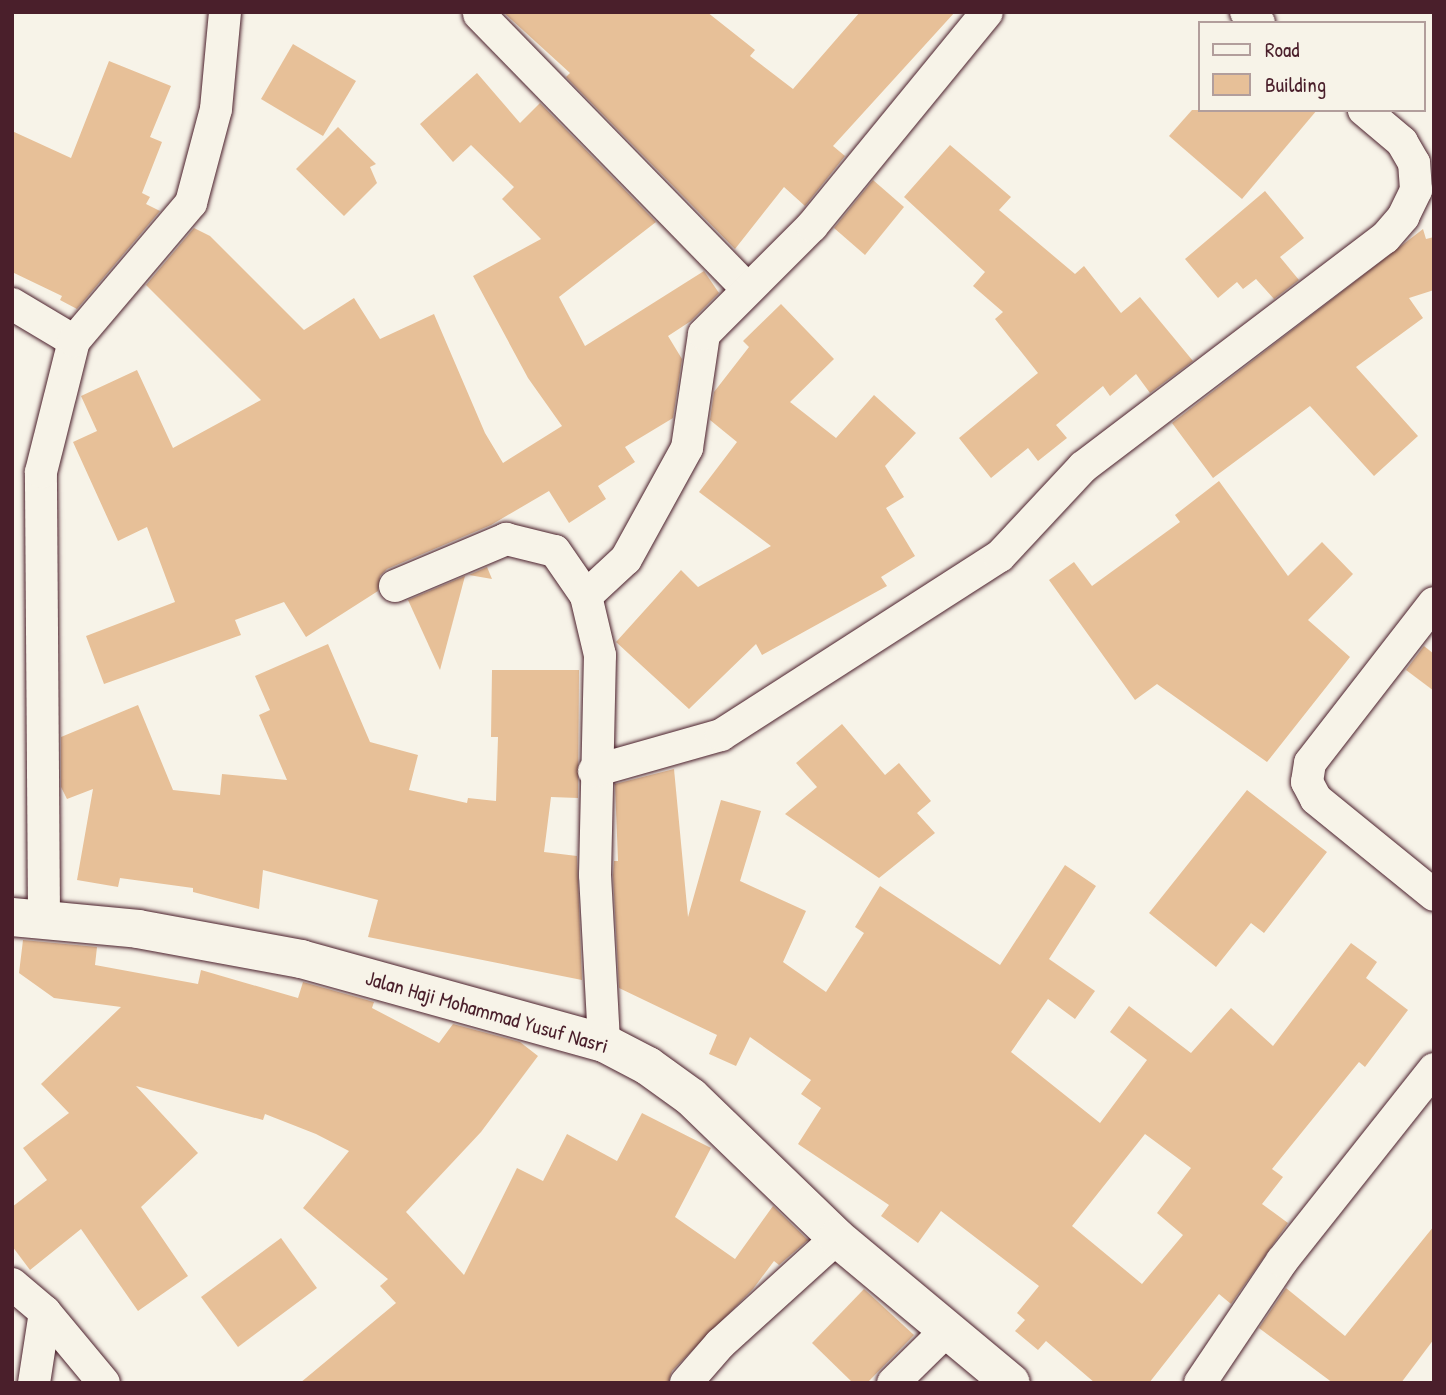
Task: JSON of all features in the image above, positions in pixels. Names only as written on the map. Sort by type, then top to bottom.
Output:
[{"type":"street","points":[[28,917],[41,472],[74,341],[191,202],[216,109],[225,12]]},
{"type":"street","points":[[586,596],[626,559],[687,448],[705,334],[812,226],[987,12]]},
{"type":"street","points":[[479,13],[747,289]]},
{"type":"street","points":[[594,771],[721,735],[1000,556],[1083,467],[1385,238],[1403,218],[1416,190],[1414,163],[1402,142],[1366,112]]},
{"type":"street","points":[[12,304],[74,341]]},
{"type":"street","points":[[395,586],[506,539],[555,551],[586,596],[600,655],[594,771],[604,1043]]},
{"type":"street","points":[[1434,603],[1310,762],[1307,782],[1316,799],[1434,895]]},
{"type":"street","name":"Jalan Haji Mohammad Yusuf Nasri","points":[[28,917],[301,959],[604,1043],[648,1066],[691,1097],[837,1238],[1011,1383]]},
{"type":"street","points":[[1200,1383],[1282,1261],[1434,1069]]},
{"type":"street","points":[[686,1383],[720,1344],[837,1238]]},
{"type":"street","points":[[12,1284],[45,1312],[104,1383]]},
{"type":"street","points":[[34,1383],[45,1312]]},
{"type":"street","points":[[893,1383],[947,1330]]},
{"type":"building","points":[[503,12],[707,12],[755,50],[750,56],[793,89],[860,12],[955,12],[833,146],[845,156],[805,206],[784,187],[735,249],[566,77],[570,73]]},
{"type":"building","points":[[293,44],[356,81],[323,136],[261,99]]},
{"type":"building","points":[[109,61],[171,86],[150,137],[162,142],[142,193],[150,197],[146,204],[160,211],[77,309],[60,300],[62,296],[12,272],[12,131],[71,158]]},
{"type":"building","points":[[477,73],[520,123],[540,103],[656,222],[559,297],[585,346],[704,271],[719,293],[691,321],[668,336],[682,359],[673,418],[625,447],[635,462],[598,486],[606,499],[569,523],[549,491],[491,525],[387,569],[380,576],[378,591],[306,637],[284,602],[235,620],[241,635],[104,684],[86,636],[175,602],[147,527],[118,541],[73,442],[97,431],[81,396],[137,370],[173,448],[261,400],[146,285],[194,228],[210,236],[304,330],[354,298],[380,339],[434,314],[485,433],[503,463],[562,426],[528,378],[473,276],[541,239],[502,199],[514,187],[471,145],[453,162],[420,124]]},
{"type":"building","points":[[1192,110],[1315,112],[1242,199],[1169,136]]},
{"type":"building","points":[[338,127],[376,164],[370,167],[377,183],[344,216],[296,169]]},
{"type":"building","points":[[950,145],[1011,197],[999,210],[1075,274],[1084,266],[1121,313],[1140,297],[1193,361],[1150,393],[1136,374],[1110,396],[1103,386],[1056,425],[1067,438],[1038,461],[1028,448],[991,478],[959,438],[1038,373],[995,319],[1003,312],[973,286],[985,272],[904,197]]},
{"type":"building","points":[[873,180],[904,207],[865,255],[834,228]]},
{"type":"building","points":[[1265,191],[1304,238],[1280,257],[1299,280],[1274,299],[1256,279],[1243,289],[1237,282],[1218,298],[1185,259]]},
{"type":"building","points":[[1423,229],[1426,239],[1434,237],[1434,290],[1409,298],[1423,318],[1356,367],[1418,436],[1374,476],[1310,406],[1213,478],[1172,423]]},
{"type":"building","points":[[781,304],[834,359],[790,402],[836,438],[874,395],[916,433],[885,466],[904,497],[886,508],[915,556],[881,577],[887,586],[762,655],[756,644],[689,709],[616,642],[681,570],[698,587],[771,546],[699,492],[737,442],[710,420],[714,392],[749,347],[743,341]]},
{"type":"building","points":[[1219,481],[1288,576],[1322,542],[1353,574],[1308,620],[1350,657],[1267,762],[1157,684],[1135,700],[1049,580],[1074,562],[1092,586],[1180,522],[1175,515]]},
{"type":"building","points":[[487,567],[492,579],[469,575]]},
{"type":"building","points":[[465,576],[440,670],[408,600]]},
{"type":"building","points":[[328,644],[370,742],[418,755],[409,790],[467,803],[468,798],[496,801],[498,737],[491,737],[492,670],[579,670],[578,798],[551,797],[544,852],[577,856],[582,980],[368,937],[378,900],[263,870],[259,909],[193,892],[193,888],[120,878],[118,887],[77,880],[93,789],[67,799],[61,787],[61,737],[138,705],[173,790],[220,795],[222,774],[287,780],[259,715],[270,710],[255,676]]},
{"type":"building","points":[[1424,646],[1434,654],[1434,691],[1406,670]]},
{"type":"building","points":[[842,724],[885,775],[899,763],[931,801],[917,813],[935,833],[879,878],[785,814],[817,787],[796,763]]},
{"type":"building","points":[[674,769],[688,917],[721,800],[761,811],[740,881],[806,911],[783,962],[826,992],[864,933],[855,927],[880,886],[1000,965],[1065,865],[1096,886],[1049,959],[1095,991],[1075,1019],[1048,999],[1011,1052],[1100,1123],[1147,1060],[1110,1032],[1129,1006],[1191,1053],[1231,1008],[1273,1046],[1351,943],[1377,962],[1366,978],[1408,1010],[1365,1067],[1359,1062],[1272,1169],[1283,1177],[1262,1204],[1288,1223],[1231,1304],[1219,1294],[1149,1383],[1095,1383],[1046,1341],[1038,1350],[1015,1331],[1025,1320],[1017,1313],[1039,1286],[941,1211],[918,1243],[881,1216],[889,1205],[798,1144],[821,1108],[801,1094],[811,1080],[750,1037],[736,1066],[709,1054],[717,1035],[619,988],[613,875],[614,861],[618,861],[615,784]],"holes":[[[1145,1134],[1191,1168],[1157,1213],[1183,1235],[1142,1284],[1072,1226]]]},
{"type":"building","points":[[1247,790],[1327,852],[1264,933],[1251,923],[1216,967],[1149,913]]},
{"type":"building","points":[[23,940],[97,947],[95,965],[198,984],[201,970],[298,998],[303,982],[374,1002],[372,1008],[439,1043],[453,1024],[520,1042],[538,1056],[481,1132],[406,1212],[464,1275],[517,1168],[543,1181],[567,1134],[617,1161],[642,1113],[711,1148],[675,1217],[735,1259],[773,1206],[808,1240],[779,1265],[774,1261],[753,1289],[672,1371],[668,1383],[300,1383],[396,1303],[380,1286],[388,1279],[303,1208],[349,1151],[316,1134],[265,1114],[263,1120],[136,1086],[198,1153],[141,1207],[188,1276],[138,1311],[81,1229],[30,1270],[12,1246],[12,1207],[47,1180],[23,1148],[69,1113],[41,1084],[121,1007],[54,998],[19,973]]},
{"type":"building","points":[[1434,1226],[1434,1339],[1401,1383],[1333,1383],[1259,1328],[1286,1288],[1345,1336]]},
{"type":"building","points":[[281,1238],[317,1288],[238,1347],[201,1297]]},
{"type":"building","points":[[864,1289],[914,1335],[867,1383],[853,1383],[812,1343]]}]
